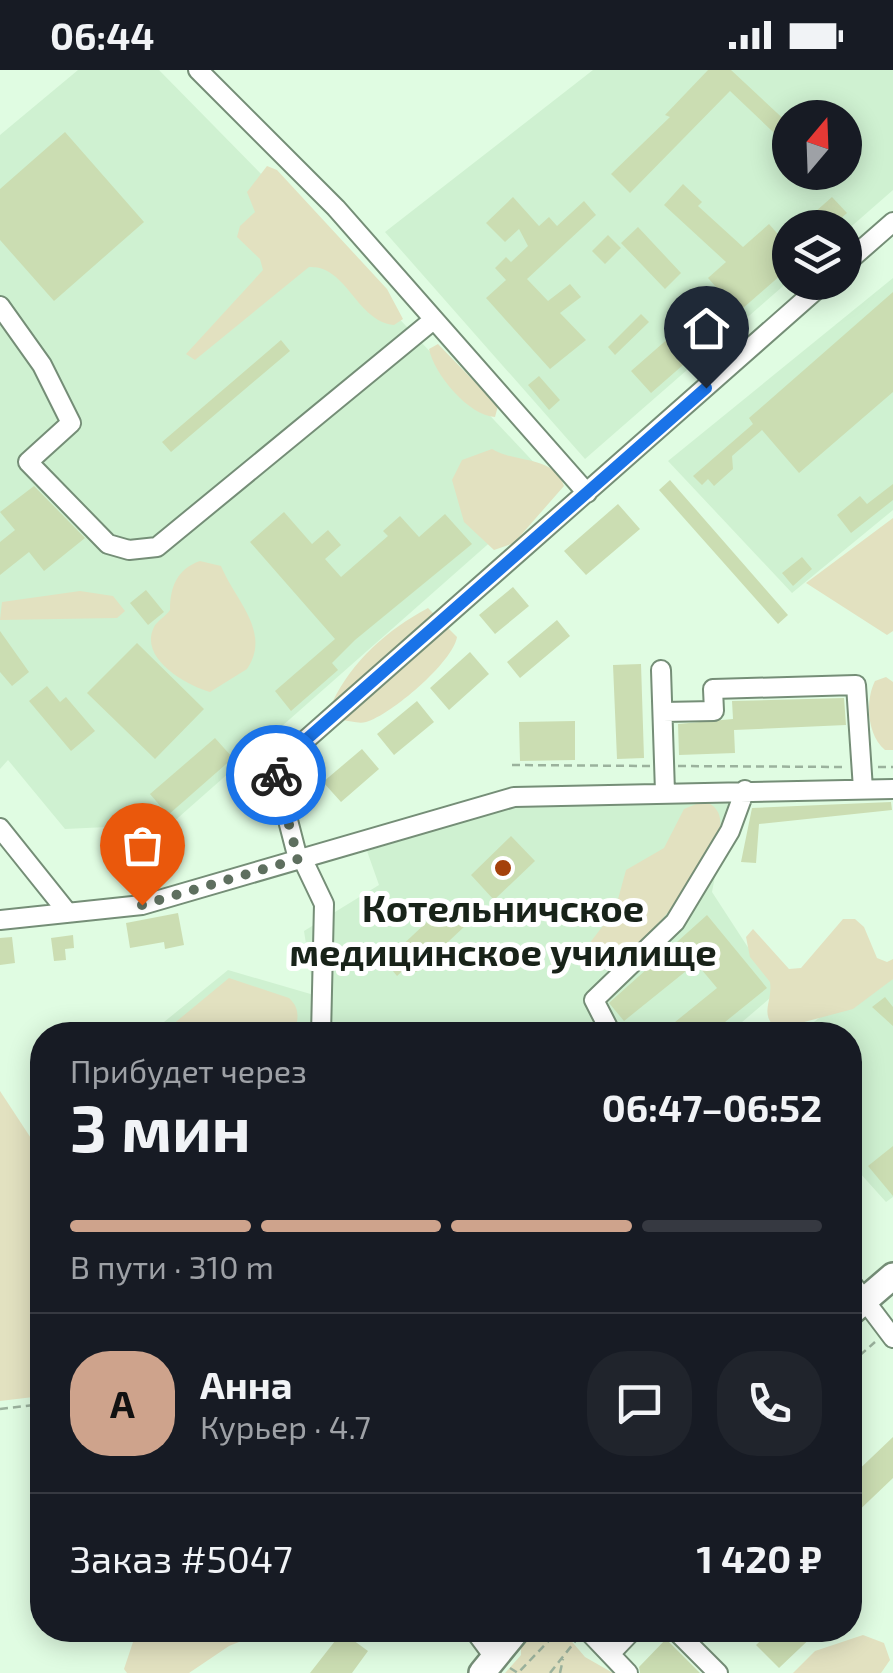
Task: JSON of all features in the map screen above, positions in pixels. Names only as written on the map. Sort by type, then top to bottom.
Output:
[{"type":"highway","points":[[862,1294],[893,1276]]},
{"type":"highway","points":[[488,1665],[507,1642]]},
{"type":"street","points":[[198,70],[336,208],[587,493]]},
{"type":"street","points":[[862,249],[893,222]]},
{"type":"street","points":[[321,1022],[324,904],[300,858],[276,774],[284,759],[804,300]]},
{"type":"street","points":[[0,306],[42,365],[71,424],[28,462],[108,544],[130,550],[157,547],[432,321]]},
{"type":"street","points":[[661,670],[665,792]]},
{"type":"street","points":[[663,712],[714,710],[713,689],[856,685],[863,789]]},
{"type":"street","points":[[0,920],[142,905],[514,797],[893,789]]},
{"type":"street","points":[[605,1022],[594,1000],[675,922],[730,831],[746,790]]},
{"type":"street","points":[[0,828],[68,913]]},
{"type":"street","points":[[862,1305],[890,1334]]},
{"type":"street","points":[[598,1642],[628,1673]]},
{"type":"street","points":[[610,1654],[622,1642]]},
{"type":"street","points":[[686,1642],[718,1673]]},
{"type":"path","points":[[512,765],[893,767]]},
{"type":"path","points":[[862,1355],[890,1334]]},
{"type":"path","points":[[0,1410],[30,1406]]},
{"type":"path","points":[[488,1665],[518,1673],[548,1642]]},
{"type":"path","points":[[550,1673],[576,1642]]},
{"type":"path","points":[[560,1673],[563,1658]]},
{"type":"shaded area","points":[[78,70],[159,70],[317,231],[555,485],[171,824],[65,829],[8,760],[0,769],[0,135]]},
{"type":"shaded area","points":[[593,70],[893,70],[893,190],[862,217],[862,210],[772,210],[772,296],[585,459],[385,232]]},
{"type":"shaded area","points":[[267,166],[277,170],[387,289],[403,319],[394,325],[381,321],[333,275],[309,267],[195,360],[186,354],[263,270],[260,259],[237,237],[240,226],[255,212],[247,192]]},
{"type":"shaded area","points":[[893,278],[893,510],[792,593],[668,461]]},
{"type":"shaded area","points":[[438,344],[498,406],[495,417],[464,402],[445,381],[429,349]]},
{"type":"shaded area","points":[[492,449],[552,469],[564,486],[514,543],[494,550],[464,522],[452,480],[462,460]]},
{"type":"shaded area","points":[[893,518],[893,631],[887,635],[806,583]]},
{"type":"shaded area","points":[[200,561],[221,566],[249,616],[255,642],[247,669],[210,692],[168,669],[153,650],[151,639],[155,625],[170,610],[176,580]]},
{"type":"shaded area","points":[[80,591],[113,596],[125,611],[117,618],[0,620],[2,602]]},
{"type":"shaded area","points":[[428,608],[457,637],[445,660],[419,686],[377,717],[363,723],[342,720],[332,703],[360,660],[399,626]]},
{"type":"shaded area","points":[[886,677],[893,682],[893,750],[885,750],[879,744],[870,717],[875,681]]},
{"type":"shaded area","points":[[730,798],[712,892],[777,992],[742,1022],[164,1022],[228,970],[314,995],[304,931],[379,885],[367,851],[515,806]]},
{"type":"shaded area","points":[[704,801],[719,813],[719,833],[690,885],[625,956],[611,967],[591,964],[589,944],[615,910],[626,870],[664,848],[684,809]]},
{"type":"shaded area","points":[[843,919],[855,919],[864,927],[877,958],[887,962],[893,959],[893,979],[853,1009],[804,1022],[771,1022],[767,1013],[770,982],[750,957],[746,937],[753,929],[789,969],[801,968]]},
{"type":"shaded area","points":[[893,964],[893,1197],[886,1202],[862,1175],[862,1022],[814,1022]]},
{"type":"shaded area","points":[[229,978],[289,998],[297,1011],[297,1022],[176,1022]]},
{"type":"shaded area","points":[[0,1091],[30,1137],[30,1397],[0,1401]]},
{"type":"shaded area","points":[[862,1635],[884,1643],[890,1660],[881,1673],[793,1673],[815,1651],[842,1642],[862,1642]]},
{"type":"shaded area","points":[[133,1642],[239,1642],[189,1673],[127,1673],[124,1669]]},
{"type":"shaded area","points":[[572,1642],[585,1657],[613,1673],[505,1673],[521,1655],[521,1645]]},
{"type":"building","points":[[708,70],[731,70],[772,108],[772,131],[730,91],[630,193],[611,174],[670,117],[665,115]]},
{"type":"building","points":[[65,132],[144,222],[54,301],[0,240],[0,189]]},
{"type":"building","points":[[683,184],[702,202],[698,206],[743,247],[769,224],[772,227],[772,283],[727,322],[730,326],[715,339],[690,310],[716,287],[708,278],[726,262],[664,205]]},
{"type":"building","points":[[513,197],[539,226],[549,217],[557,226],[584,201],[596,215],[527,279],[548,301],[570,284],[581,297],[560,313],[586,340],[550,369],[486,298],[506,280],[495,268],[506,257],[511,262],[528,246],[519,229],[505,242],[486,223]]},
{"type":"building","points":[[832,197],[844,210],[817,210]]},
{"type":"building","points":[[638,227],[681,273],[665,289],[621,243]]},
{"type":"building","points":[[608,235],[621,248],[605,264],[592,251]]},
{"type":"building","points":[[893,292],[893,392],[799,473],[762,430],[732,456],[733,469],[714,486],[708,479],[702,485],[693,476],[753,424],[749,418]]},
{"type":"building","points":[[641,314],[649,322],[615,355],[608,347]]},
{"type":"building","points":[[671,336],[691,358],[651,393],[631,371]]},
{"type":"building","points":[[281,340],[290,351],[171,452],[162,442]]},
{"type":"building","points":[[539,376],[560,400],[549,410],[528,385]]},
{"type":"building","points":[[670,480],[788,615],[778,624],[659,490]]},
{"type":"building","points":[[893,484],[893,500],[851,533],[837,515],[860,496],[867,504]]},
{"type":"building","points":[[34,486],[85,538],[44,571],[29,552],[0,575],[0,542],[15,530],[0,512]]},
{"type":"building","points":[[618,504],[640,529],[586,575],[564,551]]},
{"type":"building","points":[[284,512],[312,544],[328,530],[341,545],[325,559],[341,577],[388,536],[383,531],[400,516],[419,537],[445,514],[472,544],[355,640],[332,663],[338,670],[291,711],[275,691],[335,639],[250,542]]},
{"type":"building","points":[[802,557],[812,569],[793,586],[782,573]]},
{"type":"building","points":[[513,587],[529,606],[495,634],[479,615]]},
{"type":"building","points":[[146,590],[164,612],[148,625],[130,603]]},
{"type":"building","points":[[557,620],[570,636],[520,678],[507,662]]},
{"type":"building","points":[[0,631],[29,672],[12,686],[0,672]]},
{"type":"building","points":[[137,643],[204,709],[155,759],[87,693]]},
{"type":"building","points":[[470,652],[489,674],[449,710],[430,688]]},
{"type":"building","points":[[641,664],[644,758],[617,759],[613,665]]},
{"type":"building","points":[[47,686],[60,702],[66,697],[95,731],[71,751],[29,701]]},
{"type":"building","points":[[844,698],[846,725],[734,730],[735,753],[679,755],[678,724],[733,719],[732,701]]},
{"type":"building","points":[[417,701],[434,722],[394,755],[377,734]]},
{"type":"building","points":[[575,721],[575,760],[520,761],[519,722]]},
{"type":"building","points":[[215,738],[233,758],[168,815],[150,794]]},
{"type":"building","points":[[362,749],[379,769],[341,802],[323,782]]},
{"type":"building","points":[[891,802],[892,810],[759,824],[756,863],[741,862],[752,808]]},
{"type":"building","name":"Котельничское медицинское училище","points":[[511,836],[535,861],[494,900],[471,875]]},
{"type":"building","points":[[445,905],[465,926],[416,972],[409,965],[397,976],[388,965],[399,955],[396,951]]},
{"type":"building","points":[[178,913],[184,945],[165,949],[164,942],[130,948],[126,923]]},
{"type":"building","points":[[707,915],[767,988],[725,1022],[675,1022],[717,988],[696,963],[624,1021],[609,1003]]},
{"type":"building","points":[[73,935],[74,948],[65,949],[66,960],[54,961],[51,938]]},
{"type":"building","points":[[12,937],[15,963],[0,965],[0,938]]},
{"type":"building","points":[[885,997],[893,1007],[893,1026],[872,1007]]},
{"type":"building","points":[[893,1146],[893,1196],[868,1166]]},
{"type":"building","points":[[893,1437],[893,1478],[862,1508],[862,1467]]},
{"type":"building","points":[[334,1642],[356,1642],[368,1651],[352,1673],[310,1673]]},
{"type":"building","points":[[663,1642],[669,1642],[700,1673],[640,1673],[639,1667]]},
{"type":"building","points":[[759,1642],[806,1642],[779,1668],[756,1645]]},
{"type":"way so far","points":[[142,905],[298,859],[276,775]]},
{"type":"place","name":"Котельничское медицинское училище","points":[[503,868]]},
{"type":"route","points":[[276,775],[284,759],[706,388]]}]
